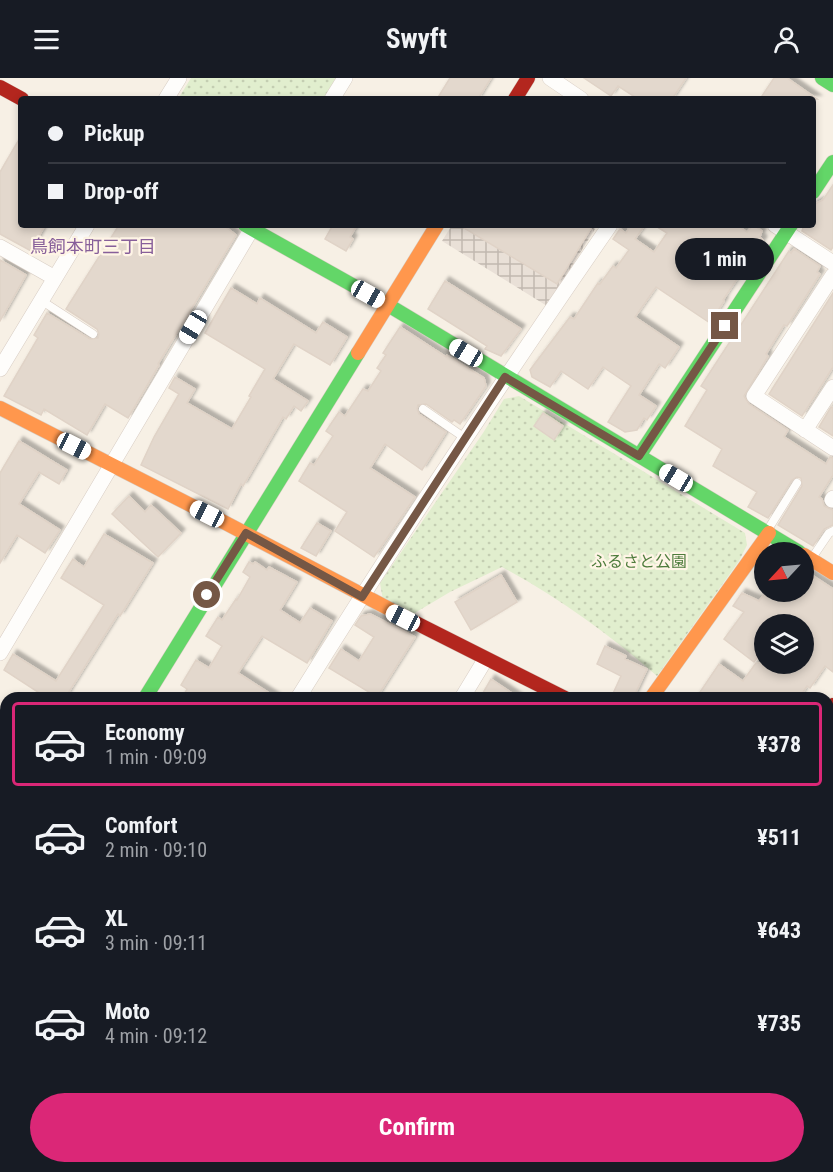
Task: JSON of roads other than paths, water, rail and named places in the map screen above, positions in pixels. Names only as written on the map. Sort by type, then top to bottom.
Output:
[{"type":"street","points":[[168,96],[179,78]]},
{"type":"street","points":[[334,96],[345,78]]},
{"type":"street","points":[[517,96],[528,78]]},
{"type":"street","points":[[550,78],[577,96]]},
{"type":"street","points":[[0,87],[18,97]]},
{"type":"street","points":[[816,188],[833,162]]},
{"type":"street","points":[[0,369],[85,228]]},
{"type":"street","points":[[0,653],[249,228]]},
{"type":"street","points":[[253,228],[388,305],[782,542]]},
{"type":"street","points":[[149,692],[435,228]]},
{"type":"street","points":[[302,692],[505,377],[608,228]]},
{"type":"street","points":[[639,456],[783,228]]},
{"type":"street","points":[[785,228],[833,263]]},
{"type":"street","points":[[0,247],[56,278]]},
{"type":"street","points":[[833,275],[754,396],[833,448]]},
{"type":"street","points":[[805,430],[833,387]]},
{"type":"street","points":[[0,408],[246,533],[362,597],[552,692]]},
{"type":"street","points":[[655,692],[767,533]]},
{"type":"street","points":[[814,561],[833,573]]},
{"type":"street","points":[[466,692],[485,660]]},
{"type":"lane","points":[[42,300],[93,334]]},
{"type":"lane","points":[[423,409],[465,438]]},
{"type":"lane","points":[[767,533],[796,483]]},
{"type":"lane","points":[[814,547],[833,531]]},
{"type":"district","name":"鳥飼本町三丁目","points":[[93,247]]},
{"type":"park label","name":"ふるさと公園","points":[[639,561]]}]
